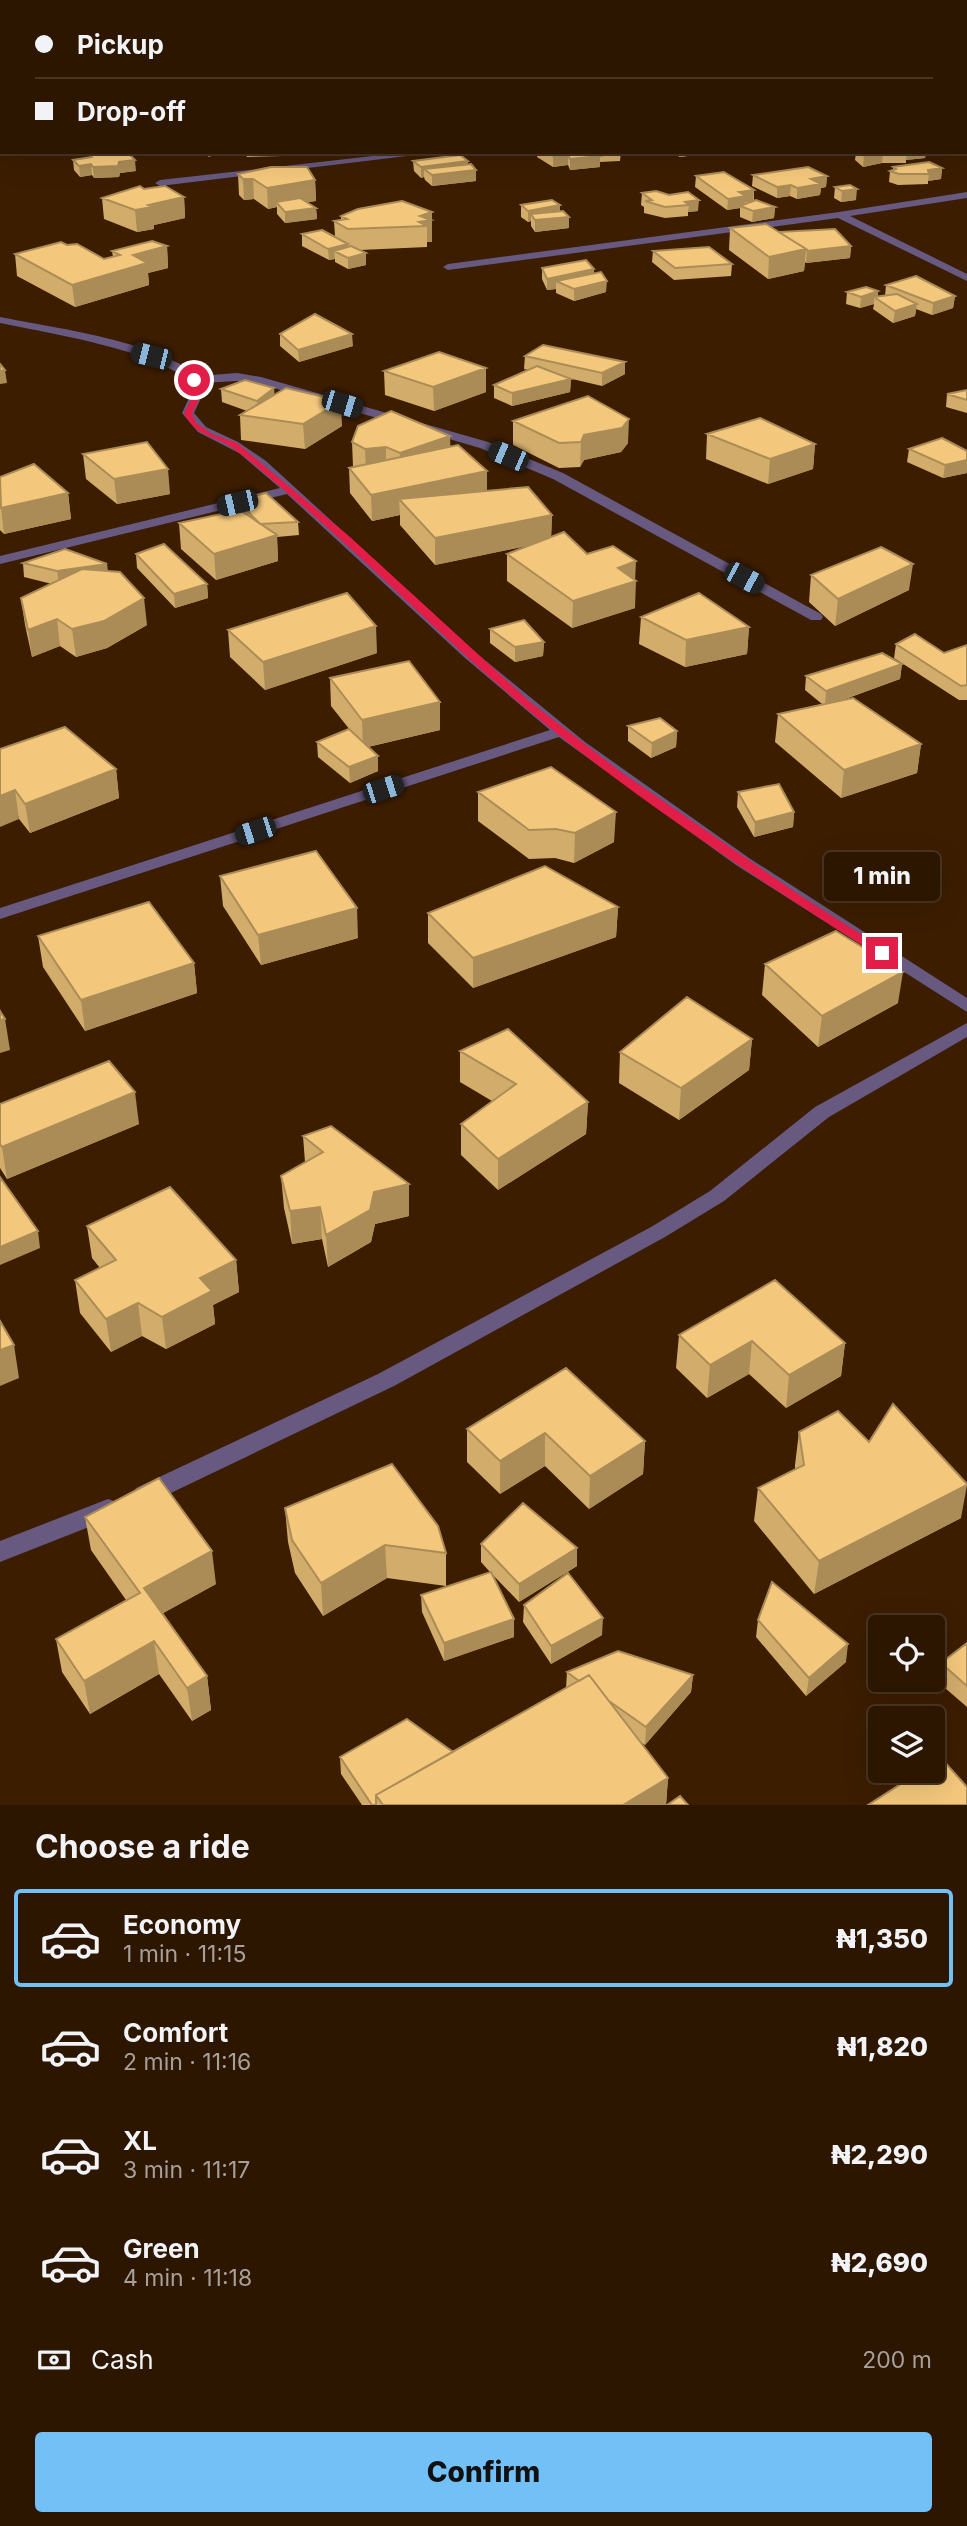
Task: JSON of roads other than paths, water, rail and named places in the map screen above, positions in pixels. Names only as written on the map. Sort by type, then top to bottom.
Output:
[{"type":"street","points":[[160,183],[417,154]]},
{"type":"street","points":[[448,267],[839,215],[967,195]]},
{"type":"street","points":[[839,215],[967,278]]},
{"type":"street","points":[[0,320],[151,356],[178,368],[194,380],[237,377],[261,381],[484,445],[558,476],[816,617]]},
{"type":"street","points":[[194,380],[197,396],[188,413],[193,424],[209,435],[234,445],[289,490],[347,539],[526,703],[618,774],[797,899],[967,1006]]},
{"type":"street","points":[[0,560],[289,490]]},
{"type":"street","points":[[0,915],[562,731]]},
{"type":"street","points":[[0,1552],[170,1485],[410,1367],[717,1196],[821,1112],[967,1029]]}]
